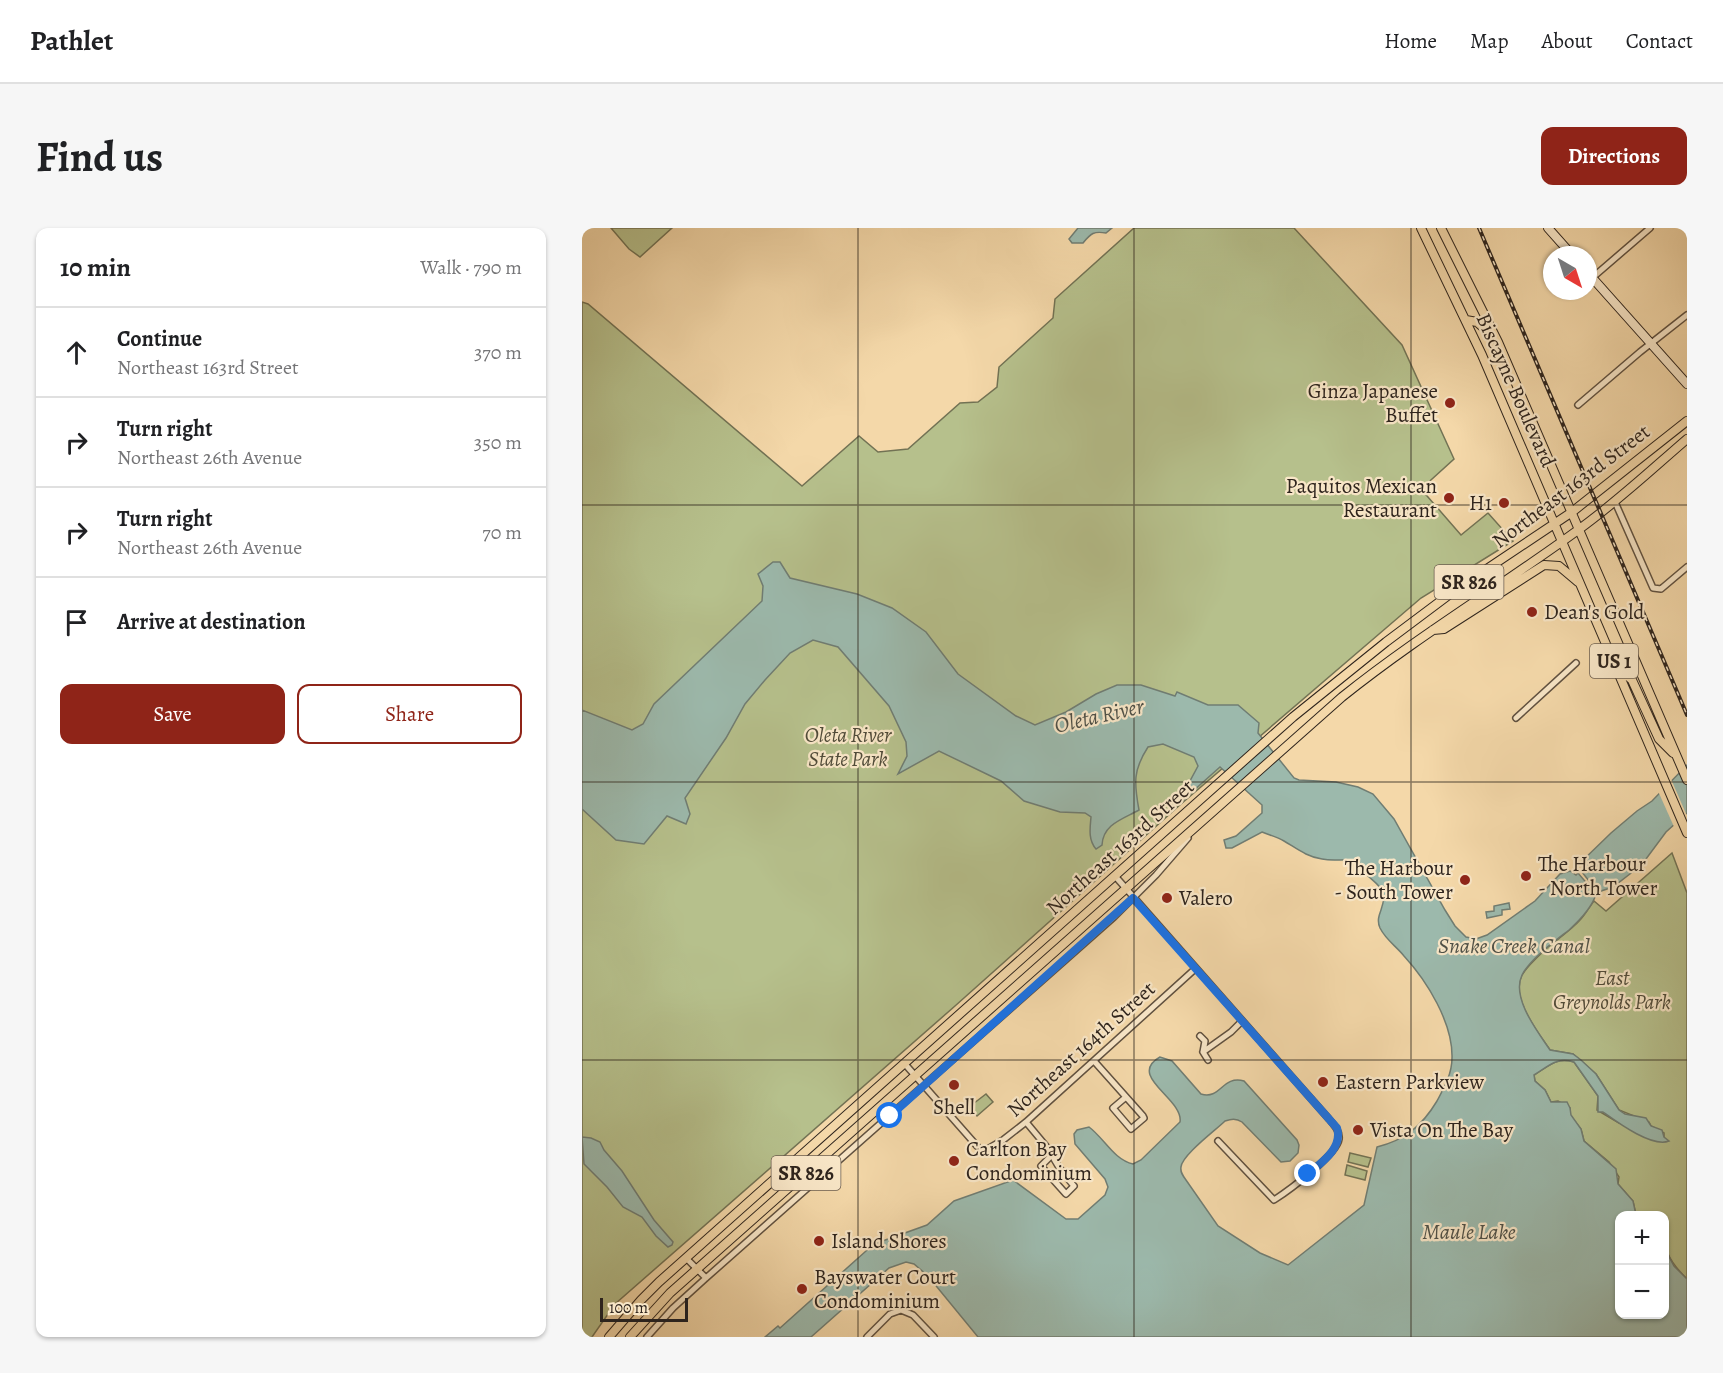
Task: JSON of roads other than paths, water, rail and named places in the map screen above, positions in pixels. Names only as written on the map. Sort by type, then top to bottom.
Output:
[{"type":"main road","name":"Biscayne Boulevard","points":[[1421,228],[1466,320],[1685,829]]},
{"type":"main road","name":"Biscayne Boulevard","points":[[1441,228],[1498,342],[1687,780]]},
{"type":"main road","points":[[1548,228],[1564,246]]},
{"type":"main road","points":[[1597,284],[1687,384]]},
{"type":"main road","points":[[1466,320],[1477,322],[1498,342]]},
{"type":"main road","name":"Northeast 163rd Street","points":[[609,1337],[641,1300],[686,1258],[1332,684],[1446,597],[1555,525],[1687,421]]},
{"type":"main road","name":"Northeast 163rd Street","points":[[630,1337],[670,1293],[1342,697],[1395,656],[1563,542],[1615,502],[1687,439]]},
{"type":"main road","points":[[1433,630],[1444,629],[1544,565],[1559,566],[1580,584]]},
{"type":"main road","points":[[1618,672],[1632,680],[1659,740],[1679,762]]},
{"type":"main road","points":[[1332,684],[1342,697]]},
{"type":"street","points":[[1597,270],[1650,228]]},
{"type":"street","points":[[1578,405],[1687,315]]},
{"type":"street","points":[[1615,502],[1651,584],[1657,590],[1666,586],[1687,567]]},
{"type":"street","points":[[1516,718],[1576,663]]},
{"type":"street","name":"Northeast 163rd Street","points":[[647,1337],[673,1308],[706,1278],[1133,898],[1156,876],[1201,821]]},
{"type":"street","points":[[1115,876],[1337,1128],[1339,1139],[1337,1146],[1319,1165],[1274,1200],[1218,1141]]},
{"type":"street","name":"Northeast 164th Street","points":[[986,1150],[1026,1122],[1195,969]]},
{"type":"street","points":[[1203,1053],[1242,1021]]},
{"type":"street","points":[[1200,1036],[1205,1041],[1203,1053],[1208,1060]]},
{"type":"street","points":[[1094,1061],[1126,1097],[1144,1118],[1130,1128],[1113,1108],[1126,1097]]},
{"type":"street","points":[[904,1063],[977,1146]]},
{"type":"street","points":[[1026,1122],[1052,1155],[1055,1163],[1074,1186],[1064,1193],[1041,1166],[1052,1155]]},
{"type":"street","points":[[686,1258],[706,1278]]},
{"type":"street","points":[[867,1337],[890,1314],[901,1310],[913,1316],[934,1337]]},
{"type":"water","points":[[1078,228],[1112,228],[1106,233],[1093,234],[1083,243],[1072,243],[1069,239]]},
{"type":"water","points":[[773,562],[780,562],[790,578],[857,594],[892,608],[926,632],[958,674],[1016,716],[1035,725],[1066,712],[1096,694],[1117,685],[1141,685],[1175,696],[1177,692],[1208,705],[1238,705],[1259,723],[1258,733],[1294,778],[1336,782],[1358,787],[1373,794],[1394,819],[1445,910],[1455,926],[1466,937],[1476,939],[1487,935],[1535,901],[1560,874],[1570,871],[1576,875],[1578,873],[1596,894],[1594,899],[1589,909],[1577,922],[1526,969],[1520,984],[1523,1004],[1550,1050],[1573,1054],[1581,1060],[1596,1074],[1619,1110],[1625,1114],[1646,1118],[1651,1126],[1662,1130],[1664,1137],[1669,1141],[1653,1141],[1644,1138],[1603,1112],[1598,1112],[1598,1096],[1574,1062],[1553,1063],[1534,1075],[1535,1081],[1545,1090],[1551,1102],[1567,1102],[1571,1115],[1581,1129],[1584,1141],[1616,1169],[1618,1184],[1633,1201],[1635,1211],[1615,1211],[1615,1319],[1669,1319],[1669,1257],[1674,1266],[1687,1279],[1687,1337],[978,1337],[928,1276],[914,1264],[906,1262],[889,1268],[811,1337],[765,1337],[778,1326],[780,1328],[877,1243],[927,1225],[954,1201],[1013,1180],[1066,1219],[1078,1219],[1105,1195],[1108,1187],[1105,1179],[1075,1144],[1074,1134],[1077,1130],[1089,1127],[1120,1158],[1133,1164],[1141,1160],[1180,1122],[1179,1113],[1152,1080],[1149,1072],[1151,1064],[1160,1057],[1172,1061],[1201,1094],[1213,1094],[1231,1081],[1244,1081],[1297,1140],[1298,1153],[1290,1161],[1281,1162],[1242,1122],[1236,1119],[1225,1121],[1187,1156],[1181,1169],[1184,1177],[1218,1226],[1260,1253],[1288,1265],[1364,1205],[1377,1147],[1404,1136],[1425,1118],[1445,1086],[1451,1070],[1452,1058],[1448,1031],[1437,1003],[1413,966],[1382,932],[1378,919],[1384,898],[1383,893],[1364,872],[1359,861],[1317,858],[1262,832],[1232,848],[1226,848],[1224,840],[1236,836],[1262,813],[1262,805],[1220,767],[1183,800],[1183,794],[1198,766],[1194,757],[1163,744],[1148,747],[1136,777],[1139,810],[1110,827],[1103,838],[1102,845],[1096,849],[1091,838],[1091,817],[1085,813],[1060,812],[1024,801],[1001,781],[939,751],[898,774],[907,756],[906,742],[889,706],[838,647],[813,640],[790,653],[745,704],[726,738],[685,798],[690,814],[686,824],[667,816],[644,844],[616,840],[582,809],[582,710],[632,730],[643,724],[654,704],[762,601],[763,586],[758,574]]},
{"type":"water","name":"Snake Creek Canal","points":[[1687,765],[1687,813],[1666,832],[1635,870],[1613,887],[1598,892],[1581,871],[1583,867],[1580,863],[1611,833],[1652,801]]},
{"type":"water","points":[[1509,903],[1510,909],[1502,910],[1502,915],[1487,918],[1486,912],[1494,911],[1494,906]]},
{"type":"water","points":[[582,1137],[600,1142],[654,1220],[673,1242],[672,1245],[668,1247],[656,1236],[642,1217],[623,1207],[584,1164]]},
{"type":"railway","points":[[1479,228],[1687,715]]},
{"type":"place","name":"Ginza Japanese Buffet","points":[[1450,403]]},
{"type":"place","name":"Paquitos Mexican Restaurant","points":[[1449,498]]},
{"type":"place","name":"H1","points":[[1504,503]]},
{"type":"place","name":"Dean's Gold","points":[[1532,612]]},
{"type":"place","name":"The Harbour - North Tower","points":[[1526,876]]},
{"type":"place","name":"The Harbour - South Tower","points":[[1465,880]]},
{"type":"place","name":"Valero","points":[[1167,898]]},
{"type":"place","name":"Eastern Parkview","points":[[1323,1082]]},
{"type":"place","name":"Shell","points":[[954,1085]]},
{"type":"place","name":"Vista On The Bay","points":[[1358,1130]]},
{"type":"place","name":"Carlton Bay Condominium","points":[[954,1161]]},
{"type":"place","name":"Island Shores","points":[[819,1241]]},
{"type":"place","name":"Bayswater Court Condominium","points":[[802,1289]]},
{"type":"water label","name":"Oleta River","points":[[1099,716]]},
{"type":"water label","name":"Maule Lake","points":[[1469,1232]]},
{"type":"park label","name":"Oleta River State Park","points":[[848,747]]},
{"type":"park label","name":"East Greynolds Park","points":[[1612,990]]}]
